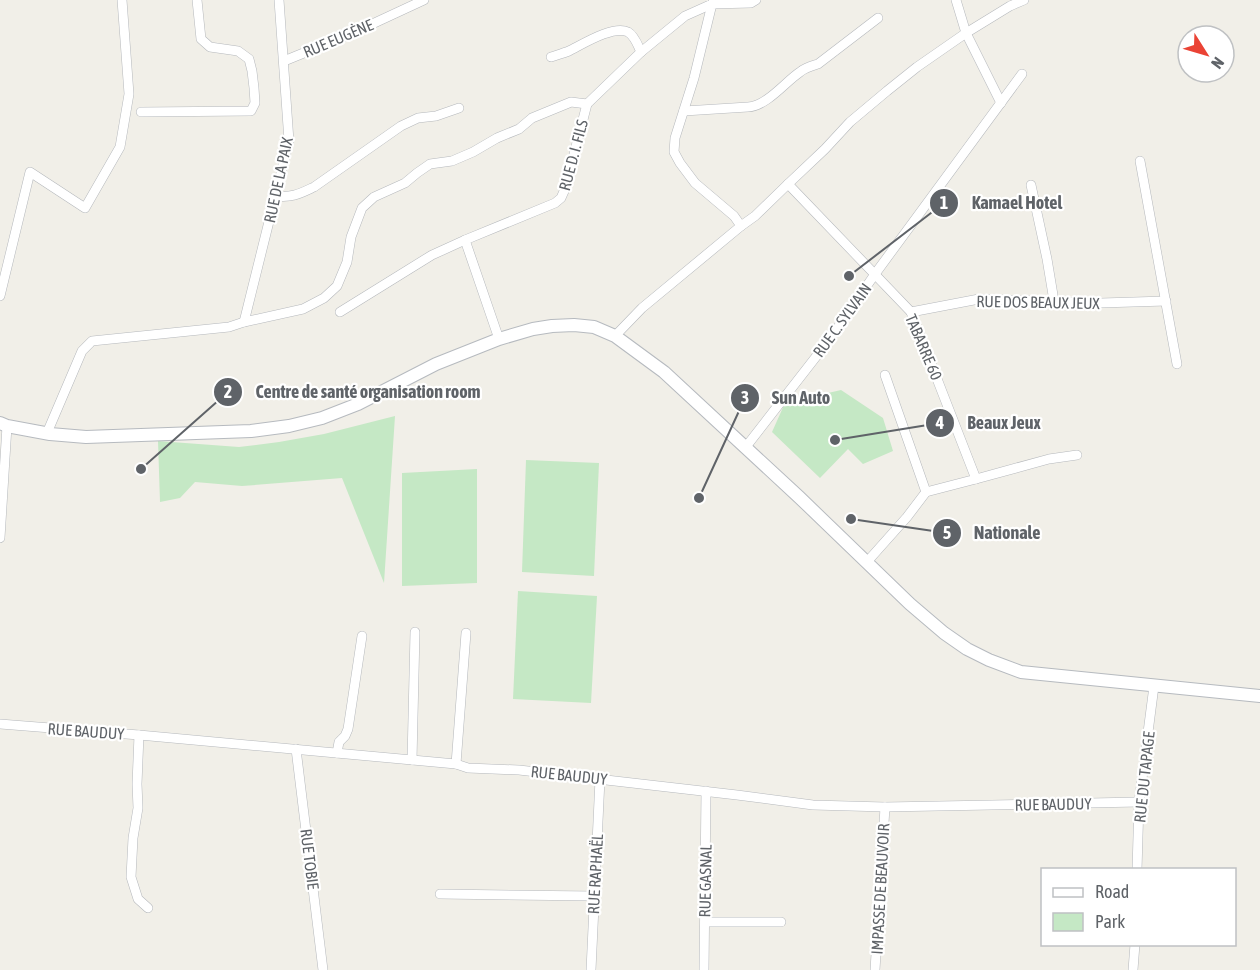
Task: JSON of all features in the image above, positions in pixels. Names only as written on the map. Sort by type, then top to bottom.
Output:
[{"type":"main road","points":[[3,424],[47,433],[86,437],[251,431],[289,426],[322,418],[358,404],[436,364],[499,339],[533,329],[574,325],[594,327],[615,336],[664,372],[799,497],[866,563],[944,633],[967,649],[1021,672],[1260,696]]},
{"type":"street","points":[[0,296],[30,172],[85,208],[120,147],[129,94],[122,0]]},
{"type":"street","points":[[141,112],[251,111],[255,103],[249,59],[238,51],[210,47],[201,39],[197,0]]},
{"type":"street","name":"RUE DE LA PAIX","points":[[244,322],[290,141],[279,0]]},
{"type":"street","name":"RUE EUGÈNE","points":[[284,61],[424,0]]},
{"type":"street","points":[[741,226],[734,216],[694,183],[674,152],[675,138],[694,78],[713,2],[751,3],[756,0]]},
{"type":"street","points":[[956,0],[966,33],[1001,103]]},
{"type":"street","points":[[615,336],[642,308],[755,216],[850,122],[917,67],[966,33],[1024,0]]},
{"type":"street","name":"RUE D. I. FILS","points":[[465,240],[555,203],[561,198],[586,104],[641,52],[685,16],[713,2]]},
{"type":"street","points":[[684,111],[753,107],[800,71],[818,64],[878,18]]},
{"type":"street","points":[[551,57],[599,35],[622,31],[634,38],[641,52]]},
{"type":"street","name":"RUE C. SYLVAIN","points":[[745,448],[829,340],[1022,74]]},
{"type":"street","points":[[47,433],[82,351],[92,341],[229,327],[303,309],[324,298],[337,286],[347,262],[351,237],[363,208],[374,197],[405,183],[430,164],[452,161],[473,152],[519,129],[532,118],[571,102],[586,104]]},
{"type":"street","points":[[276,196],[287,198],[314,187],[401,126],[418,118],[436,116],[459,108]]},
{"type":"street","points":[[1140,161],[1178,364]]},
{"type":"street","name":"TABARRE 60","points":[[788,184],[911,312],[976,479]]},
{"type":"street","points":[[1031,185],[1054,301]]},
{"type":"street","points":[[340,312],[432,255],[465,240],[499,339]]},
{"type":"street","name":"RUE DOS BEAUX JEUX","points":[[911,312],[979,298],[1101,303],[1166,301]]},
{"type":"street","points":[[885,375],[926,492]]},
{"type":"street","points":[[0,538],[3,424]]},
{"type":"street","points":[[866,563],[907,518],[926,492],[1049,459],[1077,455]]},
{"type":"street","points":[[412,760],[415,632]]},
{"type":"street","points":[[456,764],[466,633]]},
{"type":"street","points":[[337,753],[339,742],[348,729],[362,636]]},
{"type":"street","name":"RUE DU TAPAGE","points":[[1137,868],[1139,802],[1154,686]]},
{"type":"street","name":"RUE BAUDUY","points":[[0,724],[456,764],[468,768],[519,770],[813,805],[885,807],[1139,802]]},
{"type":"street","points":[[139,735],[138,808],[133,838],[131,877],[138,899],[148,908]]},
{"type":"street","name":"RUE TOBIE","points":[[296,749],[323,970]]},
{"type":"street","name":"RUE RAPHAËL","points":[[591,970],[600,779]]},
{"type":"street","name":"RUE GASNAL","points":[[704,970],[706,791]]},
{"type":"street","name":"IMPASSE DE BEAUVOIR","points":[[875,970],[885,807]]},
{"type":"street","points":[[440,894],[594,896]]},
{"type":"street","points":[[705,922],[782,922]]},
{"type":"street","points":[[1133,970],[1135,946]]},
{"type":"green space","points":[[841,390],[883,418],[893,451],[863,464],[848,449],[820,478],[772,432],[785,403]]},
{"type":"green space","points":[[395,416],[384,583],[342,478],[242,486],[195,482],[180,498],[160,502],[158,441],[239,447],[324,434]]},
{"type":"green space","points":[[526,460],[599,463],[594,576],[522,572]]},
{"type":"green space","points":[[477,469],[477,583],[402,586],[402,473]]},
{"type":"green space","points":[[518,591],[597,596],[591,703],[513,699]]},
{"type":"place","name":"Kamael Hotel","points":[[849,276]]},
{"type":"place","name":"Beaux Jeux","points":[[835,440]]},
{"type":"place","name":"Centre de santé organisation room","points":[[141,469]]},
{"type":"place","name":"Sun Auto","points":[[699,498]]},
{"type":"place","name":"Nationale","points":[[851,519]]}]
